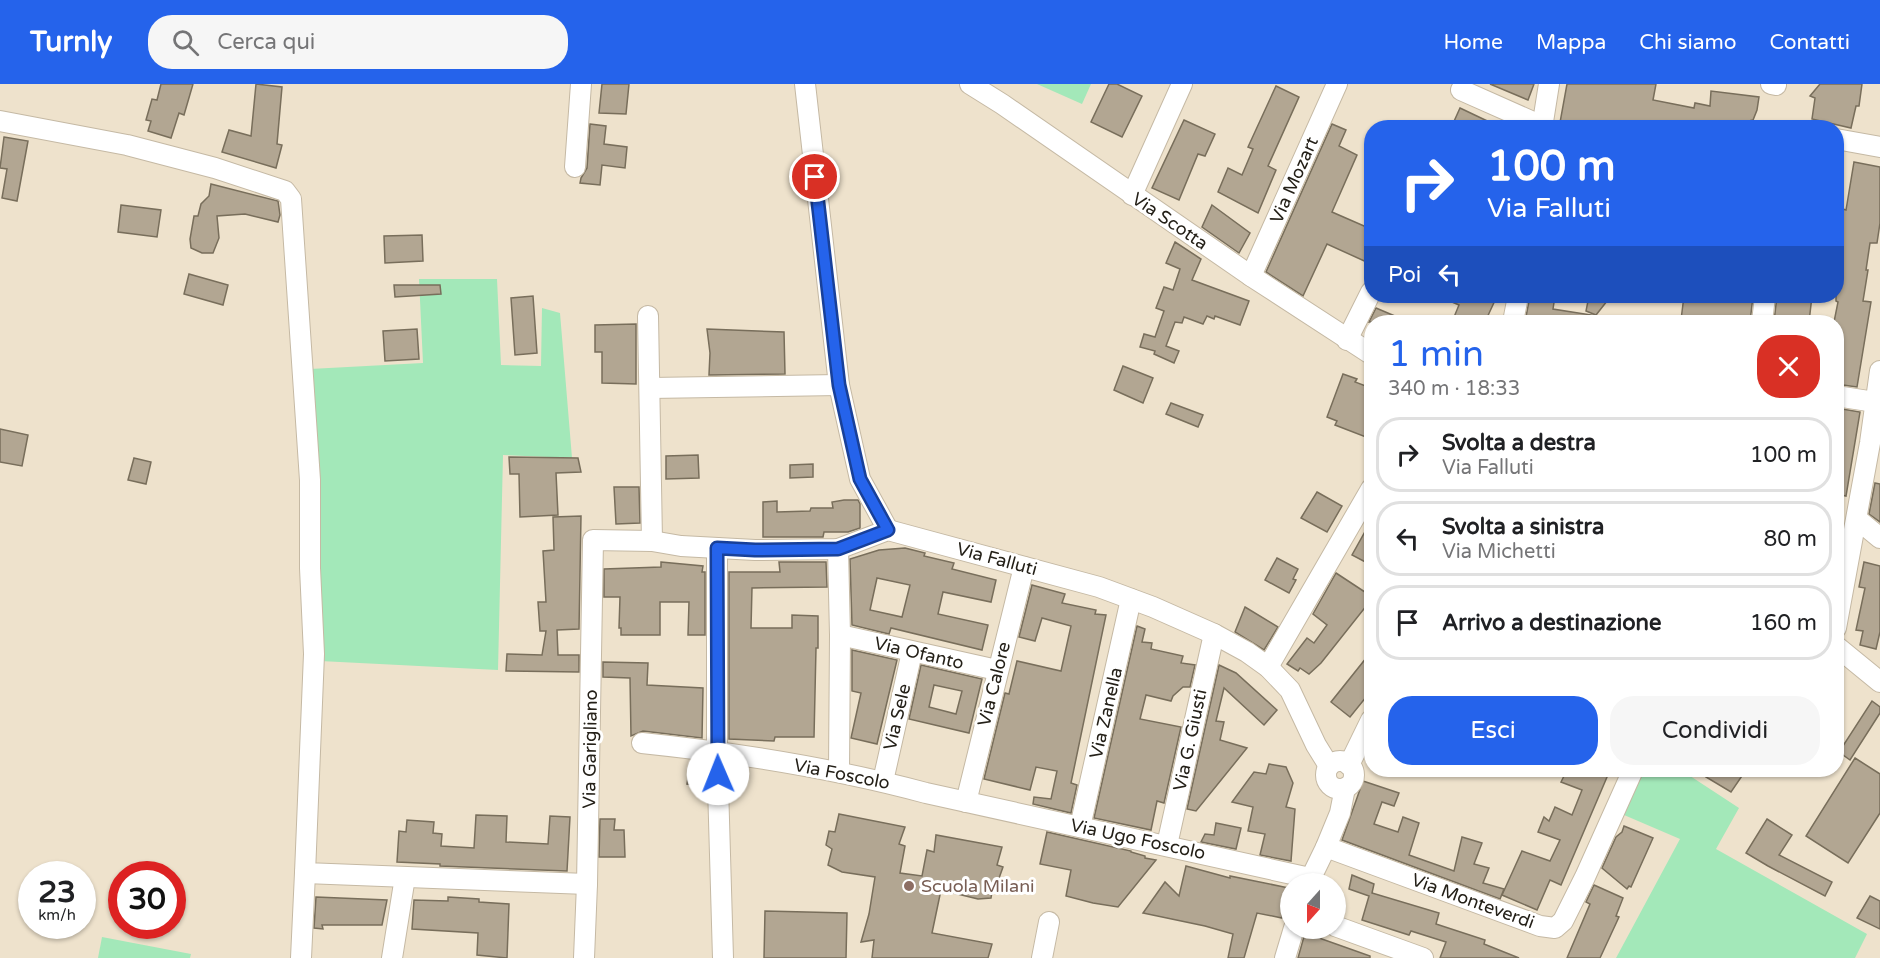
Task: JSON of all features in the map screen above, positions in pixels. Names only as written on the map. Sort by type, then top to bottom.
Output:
[{"type":"street","points":[[575,167],[581,84]]},
{"type":"street","points":[[648,316],[652,541],[681,546],[755,550],[838,549],[888,530],[860,479],[839,385],[805,84]]},
{"type":"street","name":"Via Scotta","points":[[970,84],[1251,276],[1364,350]]},
{"type":"street","points":[[1132,195],[1182,84]]},
{"type":"street","name":"Via Mozart","points":[[1251,276],[1337,84]]},
{"type":"street","points":[[1543,120],[1550,84]]},
{"type":"street","points":[[1771,84],[1776,85]]},
{"type":"street","points":[[1461,90],[1527,120]]},
{"type":"street","points":[[0,121],[127,146],[215,168],[285,191],[291,199],[310,480],[310,568],[314,654],[301,958]]},
{"type":"street","points":[[1844,140],[1880,147]]},
{"type":"street","points":[[1347,340],[1366,303]]},
{"type":"street","points":[[1844,586],[1875,444],[1875,402],[1880,371]]},
{"type":"street","points":[[650,388],[839,385]]},
{"type":"street","points":[[1844,397],[1875,402]]},
{"type":"street","points":[[1268,667],[1364,501]]},
{"type":"street","points":[[1857,519],[1880,538]]},
{"type":"street","name":"Via Falluti","points":[[888,530],[1099,587],[1214,634],[1247,652],[1268,667],[1290,690],[1316,745],[1329,766]]},
{"type":"street","name":"Via Garigliano","points":[[584,958],[593,540],[652,541]]},
{"type":"street","points":[[717,548],[717,751],[723,958]]},
{"type":"street","points":[[838,549],[839,772]]},
{"type":"street","name":"Via Calore","points":[[966,802],[1023,567]]},
{"type":"street","name":"Via Zanella","points":[[1080,827],[1131,599]]},
{"type":"street","name":"Via G. Giusti","points":[[1167,845],[1214,634]]},
{"type":"street","name":"Via Ofanto","points":[[840,635],[997,670]]},
{"type":"street","name":"Via Sele","points":[[883,781],[912,652]]},
{"type":"street","points":[[1844,653],[1880,682]]},
{"type":"street","points":[[1349,765],[1364,734]]},
{"type":"street","name":"Via Foscolo","points":[[642,743],[717,751],[839,772],[966,802]]},
{"type":"street","points":[[1337,762],[1349,765],[1354,778],[1345,788],[1336,789],[1328,783],[1326,774],[1329,766],[1337,762]]},
{"type":"street","name":"Via Monteverdi","points":[[1326,847],[1540,926],[1555,928],[1563,921],[1585,877],[1630,777]]},
{"type":"street","points":[[1313,873],[1340,813],[1345,788]]},
{"type":"street","name":"Via Ugo Foscolo","points":[[966,802],[1167,845],[1281,873]]},
{"type":"street","points":[[305,873],[587,884]]},
{"type":"street","points":[[392,958],[405,877]]},
{"type":"street","points":[[1042,958],[1049,922]]},
{"type":"street","points":[[1346,930],[1423,958]]},
{"type":"street","points":[[1285,958],[1291,939]]},
{"type":"green space","points":[[1037,84],[1091,84],[1082,104]]},
{"type":"green space","points":[[419,279],[497,279],[501,365],[541,366],[542,308],[560,313],[572,458],[503,455],[498,670],[320,661],[310,369],[423,363]]},
{"type":"green space","points":[[1639,777],[1692,777],[1739,808],[1716,849],[1867,934],[1855,958],[1616,958],[1680,839],[1624,815]]},
{"type":"green space","points":[[102,937],[191,954],[190,958],[98,958]]},
{"type":"building","points":[[161,84],[193,84],[184,115],[179,113],[171,138],[148,131],[151,121],[146,120],[152,99],[157,100]]},
{"type":"building","points":[[256,84],[282,87],[277,144],[282,145],[276,168],[222,152],[229,130],[251,136]]},
{"type":"building","points":[[602,84],[629,84],[626,114],[599,113]]},
{"type":"building","points":[[1109,84],[1117,84],[1142,96],[1122,137],[1091,122]]},
{"type":"building","points":[[1490,84],[1534,84],[1528,100]]},
{"type":"building","points":[[1567,84],[1656,84],[1653,100],[1694,108],[1695,103],[1710,106],[1711,91],[1759,97],[1753,120],[1560,120]]},
{"type":"building","points":[[1820,84],[1862,84],[1859,106],[1856,106],[1851,128],[1844,126],[1844,120],[1812,119],[1815,98],[1810,96]]},
{"type":"building","points":[[1276,86],[1299,97],[1268,166],[1276,170],[1258,213],[1218,192],[1228,168],[1242,175],[1253,149],[1248,147]]},
{"type":"building","points":[[1460,108],[1485,120],[1455,120]]},
{"type":"building","points":[[1184,120],[1215,134],[1205,156],[1198,154],[1179,200],[1152,188]]},
{"type":"building","points":[[590,124],[606,126],[604,144],[627,147],[625,168],[602,165],[600,185],[580,183],[587,168]]},
{"type":"building","points":[[1332,124],[1346,130],[1339,146],[1357,155],[1332,212],[1364,226],[1364,261],[1327,244],[1303,296],[1266,272]]},
{"type":"building","points":[[4,137],[28,141],[17,201],[2,198],[7,169],[0,168]]},
{"type":"building","points":[[1854,162],[1880,167],[1880,223],[1877,243],[1870,243],[1866,270],[1868,270],[1863,301],[1871,302],[1857,387],[1844,385],[1844,315],[1835,315],[1838,303],[1844,303],[1844,209],[1846,210]]},
{"type":"building","points":[[211,184],[278,201],[280,215],[278,222],[245,214],[217,216],[219,238],[213,253],[202,253],[191,248],[190,239],[194,216],[198,216],[201,204],[209,196]]},
{"type":"building","points":[[121,205],[161,210],[157,237],[118,232]]},
{"type":"building","points":[[1212,205],[1250,233],[1239,253],[1202,227]]},
{"type":"building","points":[[422,235],[423,261],[385,263],[384,236]]},
{"type":"building","points":[[1175,242],[1201,259],[1192,280],[1249,301],[1240,325],[1215,316],[1214,319],[1207,316],[1203,324],[1184,317],[1182,323],[1175,322],[1166,346],[1179,351],[1174,363],[1154,354],[1155,351],[1140,347],[1144,334],[1155,337],[1164,311],[1156,308],[1164,287],[1173,290],[1180,269],[1166,263]]},
{"type":"building","points":[[189,274],[228,285],[223,305],[184,294]]},
{"type":"building","points":[[394,285],[440,285],[441,294],[395,297]]},
{"type":"building","points":[[533,296],[537,353],[515,355],[511,298]]},
{"type":"building","points":[[1454,303],[1494,303],[1488,315],[1455,315],[1459,305]]},
{"type":"building","points":[[1529,303],[1554,303],[1553,309],[1592,315],[1526,315]]},
{"type":"building","points":[[1588,303],[1605,303],[1596,315],[1586,311]]},
{"type":"building","points":[[1683,303],[1752,303],[1751,315],[1682,315]]},
{"type":"building","points":[[1776,303],[1811,303],[1810,315],[1775,315]]},
{"type":"building","points":[[1376,308],[1392,315],[1372,315]]},
{"type":"building","points":[[636,324],[636,384],[602,383],[602,352],[595,352],[595,325]]},
{"type":"building","points":[[417,329],[419,359],[385,361],[383,331]]},
{"type":"building","points":[[707,329],[784,332],[785,374],[709,375],[710,353]]},
{"type":"building","points":[[1123,366],[1153,378],[1143,403],[1114,390]]},
{"type":"building","points":[[1343,374],[1357,379],[1355,382],[1364,385],[1364,436],[1335,425],[1337,421],[1327,417]]},
{"type":"building","points":[[1171,403],[1203,415],[1198,427],[1166,414]]},
{"type":"building","points":[[1844,409],[1860,412],[1846,496],[1844,496]]},
{"type":"building","points":[[0,429],[28,435],[22,466],[0,462]]},
{"type":"building","points":[[698,455],[699,478],[666,479],[666,456]]},
{"type":"building","points":[[509,457],[578,458],[581,472],[556,473],[558,515],[520,517],[519,474],[510,474]]},
{"type":"building","points":[[134,458],[151,462],[146,484],[128,480]]},
{"type":"building","points":[[813,464],[813,477],[790,478],[790,465]]},
{"type":"building","points":[[1875,483],[1880,484],[1880,522],[1869,514]]},
{"type":"building","points":[[614,487],[639,487],[640,523],[616,524]]},
{"type":"building","points":[[1317,492],[1342,506],[1327,532],[1301,518]]},
{"type":"building","points":[[858,500],[860,528],[848,532],[824,532],[823,537],[763,537],[763,502],[777,501],[777,512],[833,508],[832,502]]},
{"type":"building","points":[[581,516],[579,629],[557,630],[558,655],[579,655],[579,672],[506,671],[507,654],[542,655],[546,631],[540,631],[538,602],[546,602],[543,551],[554,550],[553,517]]},
{"type":"building","points":[[1364,534],[1364,561],[1352,555]]},
{"type":"building","points":[[905,548],[925,553],[924,556],[954,563],[952,569],[996,580],[991,602],[943,592],[938,614],[988,625],[982,650],[891,628],[889,634],[852,625],[850,559],[879,550]],"holes":[[[877,578],[910,585],[902,617],[870,610]]]},
{"type":"building","points":[[1277,558],[1298,569],[1293,579],[1296,580],[1289,593],[1265,580]]},
{"type":"building","points":[[661,562],[703,566],[702,572],[705,572],[705,635],[688,635],[689,602],[660,602],[660,635],[621,635],[621,628],[619,628],[620,597],[604,597],[604,569],[661,567]]},
{"type":"building","points":[[779,562],[826,562],[827,587],[752,588],[751,628],[792,628],[792,615],[818,616],[814,737],[775,737],[774,741],[729,739],[729,572],[780,572]]},
{"type":"building","points":[[1864,562],[1880,566],[1880,632],[1876,649],[1860,645],[1863,631],[1856,630],[1865,588],[1859,587]]},
{"type":"building","points":[[1336,573],[1364,591],[1364,609],[1321,663],[1309,674],[1300,668],[1298,671],[1287,664],[1307,638],[1314,643],[1327,625],[1313,614]]},
{"type":"building","points":[[1032,585],[1065,594],[1062,603],[1096,610],[1095,614],[1106,615],[1071,783],[1077,785],[1071,813],[1033,804],[1034,797],[1051,799],[1057,771],[1036,767],[1030,790],[984,779],[1005,693],[1009,694],[1017,661],[1061,671],[1071,626],[1042,618],[1035,641],[1019,637]]},
{"type":"building","points":[[1245,607],[1278,627],[1264,650],[1235,632]]},
{"type":"building","points":[[1137,626],[1145,629],[1142,642],[1152,643],[1151,649],[1183,656],[1181,663],[1195,665],[1190,687],[1183,687],[1171,701],[1146,695],[1140,719],[1181,727],[1164,803],[1157,801],[1151,830],[1094,818]]},
{"type":"building","points":[[852,650],[897,660],[877,744],[851,738],[861,693],[852,691]]},
{"type":"building","points":[[1364,661],[1364,700],[1350,717],[1331,702]]},
{"type":"building","points":[[603,662],[648,663],[647,685],[703,688],[702,738],[643,731],[631,736],[630,678],[603,677]]},
{"type":"building","points":[[921,665],[982,679],[969,733],[909,719]],"holes":[[[934,685],[962,691],[956,714],[929,707]]]},
{"type":"building","points":[[1219,665],[1236,673],[1277,710],[1264,725],[1224,688],[1216,721],[1224,722],[1220,740],[1247,748],[1196,811],[1187,809]]},
{"type":"building","points":[[1872,701],[1880,707],[1880,713],[1850,760],[1844,756],[1844,744]]},
{"type":"building","points":[[1855,758],[1880,774],[1880,813],[1848,863],[1806,836]]},
{"type":"building","points":[[1269,764],[1286,767],[1293,783],[1286,807],[1295,809],[1291,861],[1260,855],[1265,834],[1248,831],[1253,807],[1232,802],[1254,772],[1266,774]]},
{"type":"building","points":[[689,771],[705,772],[704,786],[687,784]]},
{"type":"building","points":[[1564,777],[1607,777],[1561,885],[1550,880],[1537,910],[1502,895],[1522,851],[1550,861],[1560,840],[1538,832],[1544,817],[1549,821],[1555,807],[1572,815],[1582,790],[1561,782]]},
{"type":"building","points":[[1706,777],[1741,777],[1731,792]]},
{"type":"building","points":[[1363,781],[1399,793],[1394,806],[1382,802],[1374,824],[1398,832],[1403,817],[1419,823],[1409,855],[1454,871],[1462,837],[1482,843],[1474,864],[1489,868],[1483,883],[1504,889],[1500,899],[1342,840]]},
{"type":"building","name":"Scuola Milani","points":[[839,814],[905,827],[899,844],[905,846],[900,873],[922,876],[927,850],[934,852],[936,835],[1002,847],[997,865],[1003,867],[998,881],[994,880],[991,898],[978,899],[941,890],[932,933],[992,944],[988,958],[872,958],[874,940],[861,942],[869,914],[875,877],[842,872],[828,865],[832,849],[826,845],[829,831],[835,832]]},
{"type":"building","points":[[476,815],[507,816],[506,842],[548,844],[550,816],[570,817],[567,871],[397,862],[399,831],[406,832],[407,820],[434,822],[433,833],[442,834],[441,846],[474,848]]},
{"type":"building","points":[[600,819],[615,819],[614,830],[624,830],[625,857],[599,857]]},
{"type":"building","points":[[1767,819],[1792,835],[1779,855],[1832,882],[1825,896],[1746,853]]},
{"type":"building","points":[[1216,823],[1241,828],[1236,849],[1201,842],[1205,834],[1214,835]]},
{"type":"building","points":[[1624,826],[1653,838],[1631,887],[1627,889],[1602,868],[1616,837],[1622,832]]},
{"type":"building","points":[[1047,832],[1131,851],[1145,858],[1156,860],[1118,907],[1093,903],[1066,896],[1071,870],[1040,864]]},
{"type":"building","points":[[1186,866],[1230,878],[1230,876],[1280,886],[1280,918],[1257,913],[1244,958],[1228,958],[1233,934],[1143,913],[1165,882],[1179,896]]},
{"type":"building","points":[[1352,875],[1374,884],[1372,893],[1439,913],[1436,924],[1485,940],[1484,944],[1519,958],[1440,958],[1446,942],[1411,931],[1409,935],[1362,920],[1369,896],[1349,889]]},
{"type":"building","points":[[1594,885],[1623,898],[1616,916],[1619,917],[1600,958],[1567,958],[1590,904],[1586,902]]},
{"type":"building","points":[[1870,896],[1880,901],[1880,929],[1857,918]]},
{"type":"building","points":[[316,897],[387,900],[382,925],[322,925],[323,929],[314,928]]},
{"type":"building","points":[[448,897],[509,904],[507,958],[477,955],[478,933],[412,929],[414,900],[448,901]]},
{"type":"building","points":[[765,911],[847,913],[846,958],[764,958]]},
{"type":"building","points":[[1303,939],[1322,939],[1370,956],[1370,958],[1298,958]]},
{"type":"place","name":"Scuola Milani","points":[[909,886]]},
{"type":"route","points":[[718,774],[717,548],[838,549],[888,530],[860,479],[839,385],[815,177]]}]
